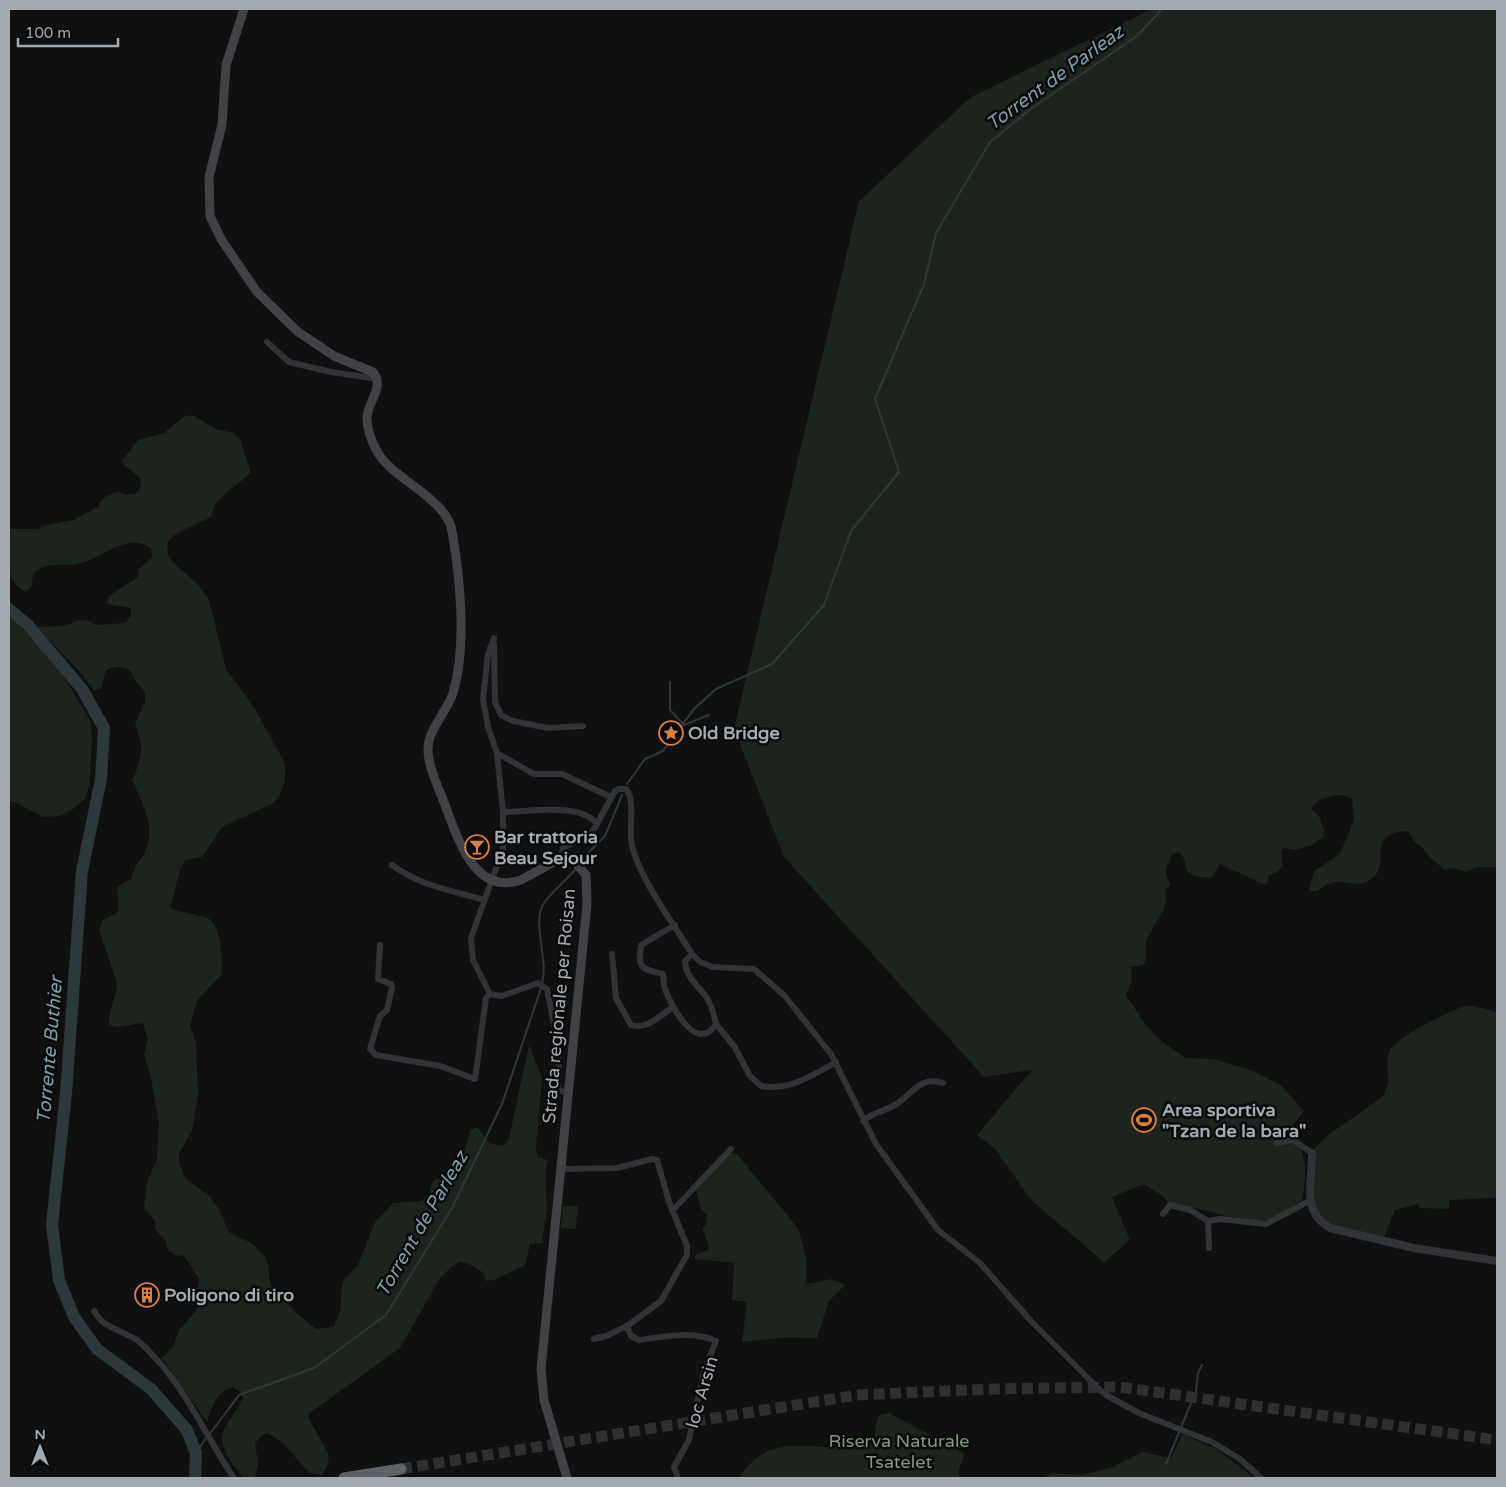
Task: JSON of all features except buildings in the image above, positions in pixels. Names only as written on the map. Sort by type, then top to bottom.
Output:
[{"type":"highway","points":[[344,1478],[401,1469]]},
{"type":"main road","points":[[244,9],[226,65],[222,125],[209,178],[210,216],[221,239],[266,302],[306,339],[334,356],[374,372],[378,379],[377,389],[368,410],[367,419],[374,446],[381,457],[441,510],[448,519],[452,530],[459,602],[460,655],[453,693],[430,739],[428,749],[432,771],[464,853],[474,866],[491,880]]},
{"type":"main road","name":"Strada regionale per Roisan","points":[[491,880],[514,882],[561,858],[567,858],[579,865],[584,871],[588,884],[542,1354],[541,1383],[567,1478]]},
{"type":"street","points":[[267,342],[290,362],[331,372],[378,379]]},
{"type":"street","points":[[490,994],[471,950],[472,929],[504,849],[503,812],[497,754],[488,727],[483,693],[488,654],[494,638],[493,677],[495,702],[501,715],[513,721],[548,728],[583,726]]},
{"type":"street","points":[[497,754],[534,774],[562,774],[611,797]]},
{"type":"street","points":[[561,858],[563,848],[588,836],[597,824],[611,797],[618,789],[626,789],[629,792],[631,844],[635,856],[651,887],[692,954],[707,966],[747,967],[761,973],[784,996],[837,1065],[876,1144],[938,1230],[980,1263],[1030,1321],[1106,1395],[1139,1413],[1212,1442],[1240,1459],[1261,1478]]},
{"type":"street","points":[[503,812],[572,811],[587,815],[597,824]]},
{"type":"street","points":[[392,864],[410,878],[428,885],[484,900]]},
{"type":"street","points":[[675,925],[641,945],[639,960],[642,968],[646,971],[663,974],[664,988],[673,1007],[692,1032],[700,1034],[710,1032],[716,1024]]},
{"type":"street","points":[[380,945],[378,980],[391,984],[392,987],[388,1010],[380,1016],[370,1049],[376,1055],[440,1066],[475,1079],[486,998],[490,994]]},
{"type":"street","points":[[612,954],[616,998],[632,1025],[638,1027],[650,1023],[673,1007]]},
{"type":"street","points":[[692,954],[685,961],[687,972],[693,984],[708,1000],[716,1024],[734,1046],[750,1076],[761,1086],[784,1087],[799,1083],[837,1065]]},
{"type":"street","points":[[490,994],[502,996],[538,983],[546,987],[549,993],[559,1050],[558,1090],[567,1093]]},
{"type":"street","points":[[863,1121],[872,1114],[898,1103],[918,1085],[926,1081],[943,1083]]},
{"type":"street","points":[[1277,1143],[1293,1140],[1312,1153],[1313,1176],[1309,1201],[1319,1221],[1341,1231],[1414,1248],[1497,1260]]},
{"type":"street","points":[[672,1211],[731,1149]]},
{"type":"street","points":[[561,1169],[617,1168],[652,1159],[657,1160],[672,1211],[687,1246],[687,1255],[661,1301],[627,1326],[606,1336],[594,1339]]},
{"type":"street","points":[[1163,1214],[1170,1206],[1190,1210],[1208,1221],[1220,1219],[1266,1224],[1309,1201]]},
{"type":"street","points":[[1208,1221],[1209,1248]]},
{"type":"street","points":[[94,1311],[103,1324],[118,1329],[139,1342],[174,1380],[199,1419],[213,1447],[234,1478]]},
{"type":"street","name":"loc Arsin","points":[[627,1326],[631,1336],[638,1340],[692,1334],[716,1341],[704,1372],[689,1440],[674,1467],[678,1478]]},
{"type":"green space","points":[[1152,9],[1497,9],[1497,867],[1477,867],[1465,872],[1454,868],[1445,870],[1429,857],[1421,846],[1414,842],[1408,831],[1394,833],[1386,838],[1382,844],[1380,866],[1377,873],[1371,879],[1358,884],[1334,882],[1317,891],[1309,891],[1314,871],[1340,854],[1354,820],[1352,799],[1342,795],[1325,798],[1311,808],[1320,818],[1324,830],[1323,837],[1312,845],[1296,850],[1283,848],[1281,852],[1283,865],[1277,872],[1269,875],[1267,883],[1263,884],[1220,864],[1211,878],[1192,875],[1187,870],[1183,857],[1179,852],[1172,855],[1165,871],[1170,884],[1165,891],[1166,900],[1164,908],[1146,941],[1146,962],[1143,965],[1131,967],[1132,981],[1126,995],[1143,1021],[1161,1041],[1186,1058],[1214,1059],[1253,1071],[1281,1085],[1304,1111],[1291,1128],[1305,1163],[1302,1200],[1272,1219],[1248,1220],[1168,1203],[1163,1196],[1144,1184],[1112,1197],[1130,1240],[1104,1262],[1032,1201],[995,1149],[977,1135],[1032,1070],[984,1077],[784,857],[734,729],[859,201],[971,97]]},
{"type":"green space","points":[[192,415],[216,429],[234,433],[240,439],[251,473],[226,492],[216,504],[211,517],[173,535],[168,542],[167,552],[171,560],[198,585],[209,599],[226,669],[253,706],[285,763],[285,781],[278,798],[272,804],[222,827],[202,857],[185,860],[170,908],[208,918],[213,922],[219,936],[222,960],[222,974],[198,999],[190,1025],[196,1043],[198,1095],[192,1130],[179,1154],[179,1163],[186,1179],[208,1195],[218,1207],[229,1232],[253,1244],[265,1257],[270,1283],[295,1312],[316,1329],[334,1327],[340,1311],[342,1285],[346,1277],[358,1265],[375,1222],[393,1203],[421,1201],[428,1196],[434,1180],[451,1177],[459,1171],[470,1130],[478,1127],[486,1138],[495,1145],[505,1145],[509,1138],[529,1045],[542,1078],[536,1149],[538,1157],[548,1160],[545,1173],[547,1209],[542,1243],[530,1244],[525,1265],[494,1280],[486,1281],[484,1273],[469,1264],[460,1262],[452,1266],[440,1278],[400,1348],[311,1412],[308,1417],[329,1455],[328,1464],[322,1475],[309,1473],[282,1442],[267,1433],[260,1437],[255,1444],[258,1462],[255,1478],[244,1478],[228,1457],[222,1439],[226,1425],[243,1399],[240,1392],[233,1387],[223,1392],[215,1401],[207,1422],[161,1359],[173,1347],[179,1330],[197,1310],[199,1278],[184,1256],[175,1255],[168,1250],[166,1242],[155,1229],[155,1221],[144,1208],[147,1182],[157,1159],[159,1124],[150,1072],[144,1055],[148,1039],[143,1023],[118,1027],[109,1025],[117,983],[99,930],[102,921],[118,912],[117,887],[132,878],[135,868],[148,844],[149,825],[147,816],[132,780],[141,752],[140,739],[135,724],[145,701],[145,692],[134,679],[131,671],[119,667],[106,670],[101,688],[94,691],[82,674],[37,627],[64,626],[80,620],[89,621],[97,625],[125,623],[131,616],[131,608],[107,604],[109,596],[138,577],[139,569],[152,557],[151,548],[142,544],[132,543],[114,548],[77,564],[43,567],[35,572],[32,586],[26,592],[18,587],[13,580],[8,565],[9,529],[38,529],[46,525],[73,520],[98,507],[103,498],[111,494],[119,492],[127,495],[136,494],[141,486],[140,478],[121,462],[138,440],[164,433],[183,417]]},
{"type":"green space","points":[[9,614],[58,667],[90,720],[92,736],[90,784],[85,799],[73,809],[59,816],[43,817],[17,803],[9,801]]},
{"type":"green space","points":[[1465,1006],[1497,1012],[1497,1198],[1449,1200],[1449,1209],[1419,1208],[1418,1204],[1395,1210],[1384,1237],[1332,1225],[1316,1210],[1314,1199],[1315,1148],[1327,1136],[1382,1097],[1388,1079],[1387,1058],[1393,1046],[1424,1025]]},
{"type":"green space","points":[[736,1153],[797,1227],[805,1255],[807,1269],[806,1284],[832,1279],[845,1285],[829,1301],[817,1338],[788,1337],[742,1342],[747,1302],[732,1300],[734,1263],[695,1259],[695,1255],[710,1249],[702,1228],[706,1226],[707,1215],[700,1208],[696,1190],[729,1154]]},
{"type":"green space","points":[[563,1206],[578,1206],[576,1229],[561,1228]]},
{"type":"green space","name":"Riserva Naturale Tsatelet","points":[[889,1413],[962,1452],[964,1456],[958,1472],[960,1478],[739,1478],[752,1462],[766,1452],[782,1447],[851,1447],[869,1445],[874,1439],[877,1418],[882,1414]]},
{"type":"green space","points":[[1183,1434],[1216,1449],[1255,1478],[1043,1478],[1052,1473],[1082,1475],[1111,1468],[1143,1452],[1171,1458]]},
{"type":"waterway","name":"Torrent de Parleaz","points":[[627,784],[645,759],[663,751],[694,709],[716,689],[772,664],[824,605],[851,531],[899,472],[875,399],[924,284],[936,233],[990,142],[1032,108],[1137,36],[1162,9]]},
{"type":"waterway","name":"Torrente Buthier","points":[[9,609],[28,625],[82,689],[104,728],[101,779],[82,871],[66,1093],[52,1225],[59,1280],[74,1317],[97,1349],[151,1389],[187,1430],[196,1453],[195,1478]]},
{"type":"waterway","points":[[670,682],[670,710],[684,725],[709,715]]},
{"type":"waterway","name":"Torrent de Parleaz","points":[[580,861],[605,836],[622,795]]},
{"type":"waterway","name":"Torrent de Parleaz","points":[[542,983],[544,974],[539,920],[540,911],[544,903],[576,869]]},
{"type":"waterway","name":"Torrent de Parleaz","points":[[209,1435],[239,1395],[314,1368],[386,1315],[452,1208],[502,1104],[541,988]]},
{"type":"waterway","points":[[1166,1464],[1196,1391],[1198,1373],[1202,1365]]},
{"type":"waterway","name":"Torrent de Parleaz","points":[[196,1453],[206,1438]]},
{"type":"tunnel","points":[[401,1469],[857,1395],[992,1389],[1120,1387],[1497,1440]]},
{"type":"place","name":"Old Bridge","points":[[671,733]]},
{"type":"place","name":"Bar trattoria Beau Sejour","points":[[477,847]]},
{"type":"place","name":"Area sportiva \"Tzan de la bara\"","points":[[1144,1120]]},
{"type":"place","name":"Poligono di tiro","points":[[147,1295]]}]
